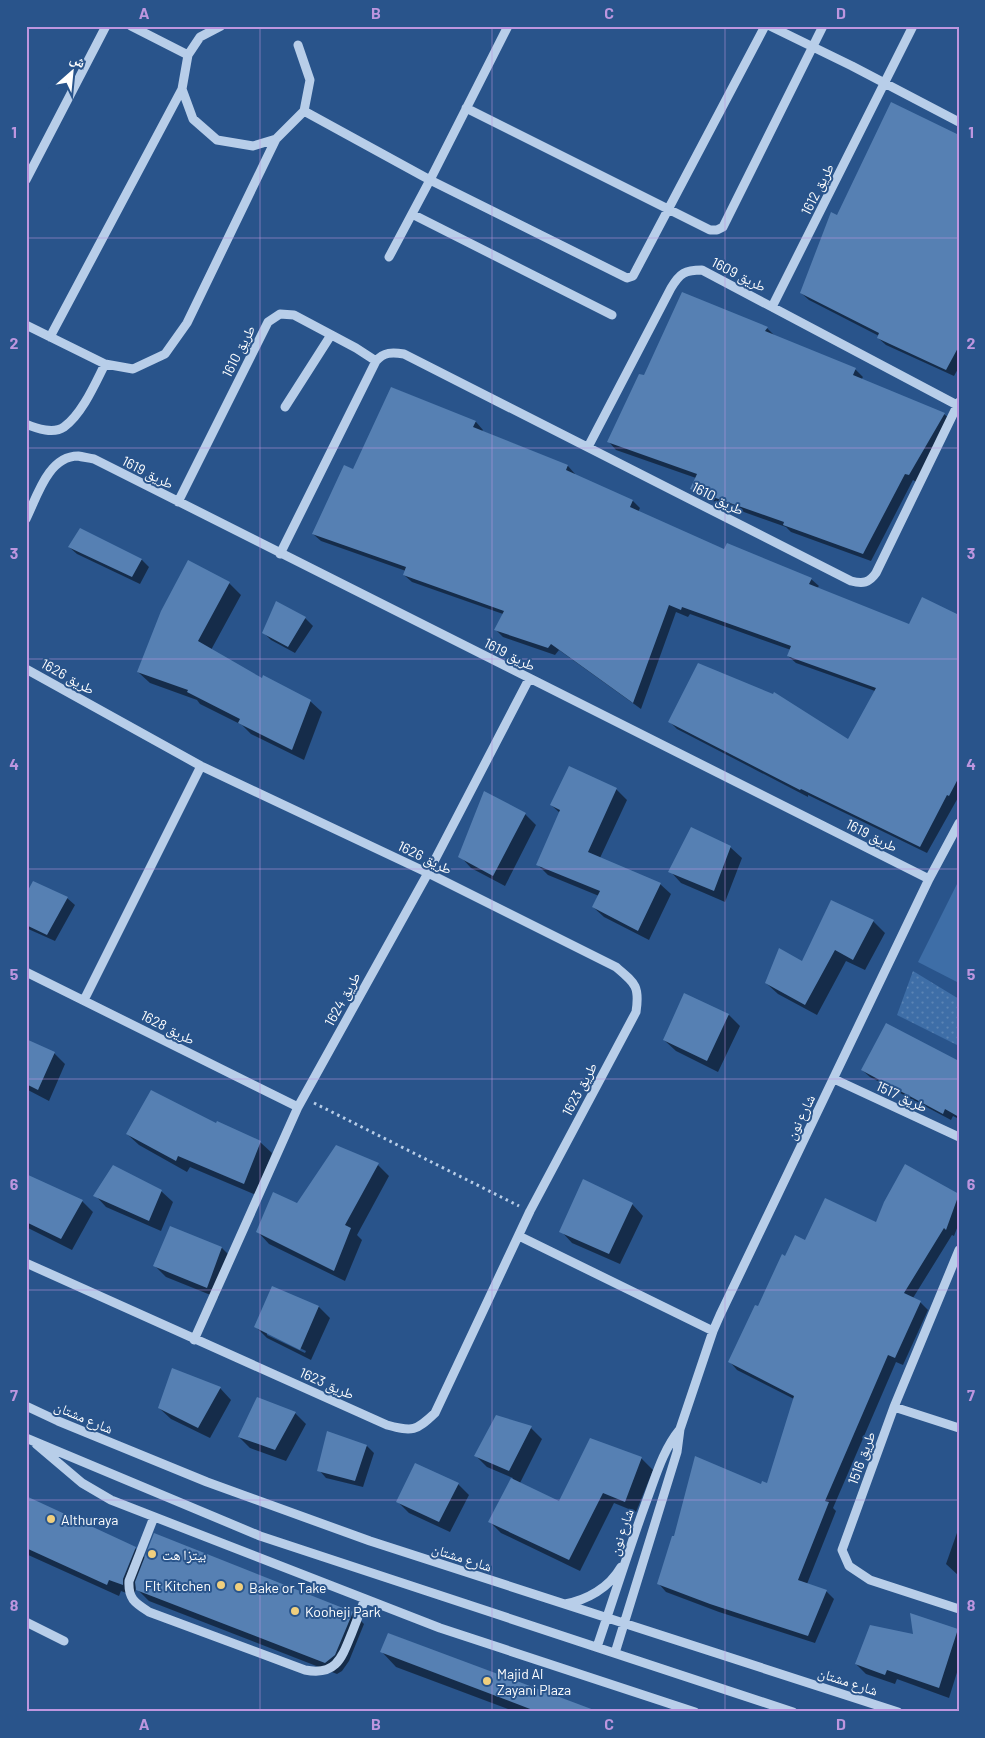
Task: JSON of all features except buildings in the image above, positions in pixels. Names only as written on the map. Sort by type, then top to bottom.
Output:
[{"type":"street","points":[[26,180],[106,26]]},
{"type":"street","points":[[131,26],[188,55]]},
{"type":"street","points":[[50,337],[182,89],[188,55],[200,38],[221,26]]},
{"type":"street","points":[[389,257],[508,26]]},
{"type":"street","points":[[304,111],[430,180],[626,278],[633,276],[765,26]]},
{"type":"street","points":[[770,26],[959,122]]},
{"type":"street","points":[[466,108],[710,230],[718,230],[723,227],[823,26]]},
{"type":"street","name":"طريق 1612","points":[[772,307],[913,26]]},
{"type":"street","points":[[26,325],[105,364],[133,369],[165,354],[187,323],[276,139],[304,111],[310,80],[298,45]]},
{"type":"street","points":[[182,89],[193,118],[217,140],[253,146],[276,139]]},
{"type":"street","points":[[412,214],[612,315]]},
{"type":"street","name":"طريق 1609","points":[[588,447],[678,277],[689,270],[702,270],[958,403]]},
{"type":"street","name":"طريق 1610","points":[[178,502],[268,322],[280,314],[294,315],[356,348],[376,361],[381,356],[392,352],[404,354],[861,584],[870,581],[876,573],[958,403]]},
{"type":"street","points":[[285,407],[331,335]]},
{"type":"street","points":[[280,554],[376,361]]},
{"type":"street","points":[[26,424],[47,431],[63,428],[77,413],[105,364]]},
{"type":"street","name":"طريق 1619","points":[[26,519],[52,469],[63,460],[77,456],[94,459],[929,880]]},
{"type":"street","name":"طريق 1626","points":[[26,668],[201,766],[428,873],[616,967],[632,980]]},
{"type":"street","name":"طريق 1624","points":[[194,1340],[298,1107],[428,873],[529,679]]},
{"type":"street","points":[[84,1000],[201,766]]},
{"type":"street","name":"شارع نون","points":[[615,1653],[677,1452],[680,1429],[713,1331],[929,880],[959,823]]},
{"type":"street","name":"طريق 1628","points":[[26,972],[298,1107]]},
{"type":"street","name":"طريق 1623","points":[[26,1263],[194,1340],[388,1425],[407,1431],[422,1426],[436,1413],[530,1212],[636,1012],[639,996],[632,980]]},
{"type":"street","name":"طريق 1517","points":[[834,1079],[959,1137]]},
{"type":"street","points":[[519,1236],[713,1331]]},
{"type":"street","name":"طريق 1516","points":[[959,1250],[894,1407],[842,1550],[849,1566],[870,1580],[959,1609]]},
{"type":"street","name":"شارع مشتان","points":[[26,1406],[207,1482],[370,1542],[898,1712]]},
{"type":"street","points":[[894,1407],[959,1428]]},
{"type":"street","name":"شارع نون","points":[[597,1647],[628,1551],[666,1450],[680,1429]]},
{"type":"street","points":[[28,1438],[82,1483],[111,1500],[440,1628],[695,1712]]},
{"type":"street","points":[[28,1438],[260,1536],[793,1712]]},
{"type":"street","points":[[154,1517],[129,1581],[128,1591],[134,1602],[149,1612],[305,1670],[317,1672],[328,1670],[336,1665],[343,1655],[365,1599]]},
{"type":"street","points":[[563,1604],[585,1599],[606,1586],[620,1570],[628,1551]]},
{"type":"street","points":[[26,1622],[64,1641]]},
{"type":"path","points":[[304,1097],[530,1212]]},
{"type":"shaded area","points":[[959,880],[959,983],[918,962]]},
{"type":"shaded area","points":[[913,971],[959,999],[959,1046],[897,1015]]},
{"type":"place","name":"Althuraya","points":[[51,1519]]},
{"type":"place","name":"بيتزا هت","points":[[152,1554]]},
{"type":"place","name":"FIt Kitchen","points":[[221,1585]]},
{"type":"place","name":"Bake or Take","points":[[239,1587]]},
{"type":"place","name":"Kooheji Park","points":[[295,1611]]},
{"type":"place","name":"Majid Al Zayani Plaza","points":[[487,1681]]}]
